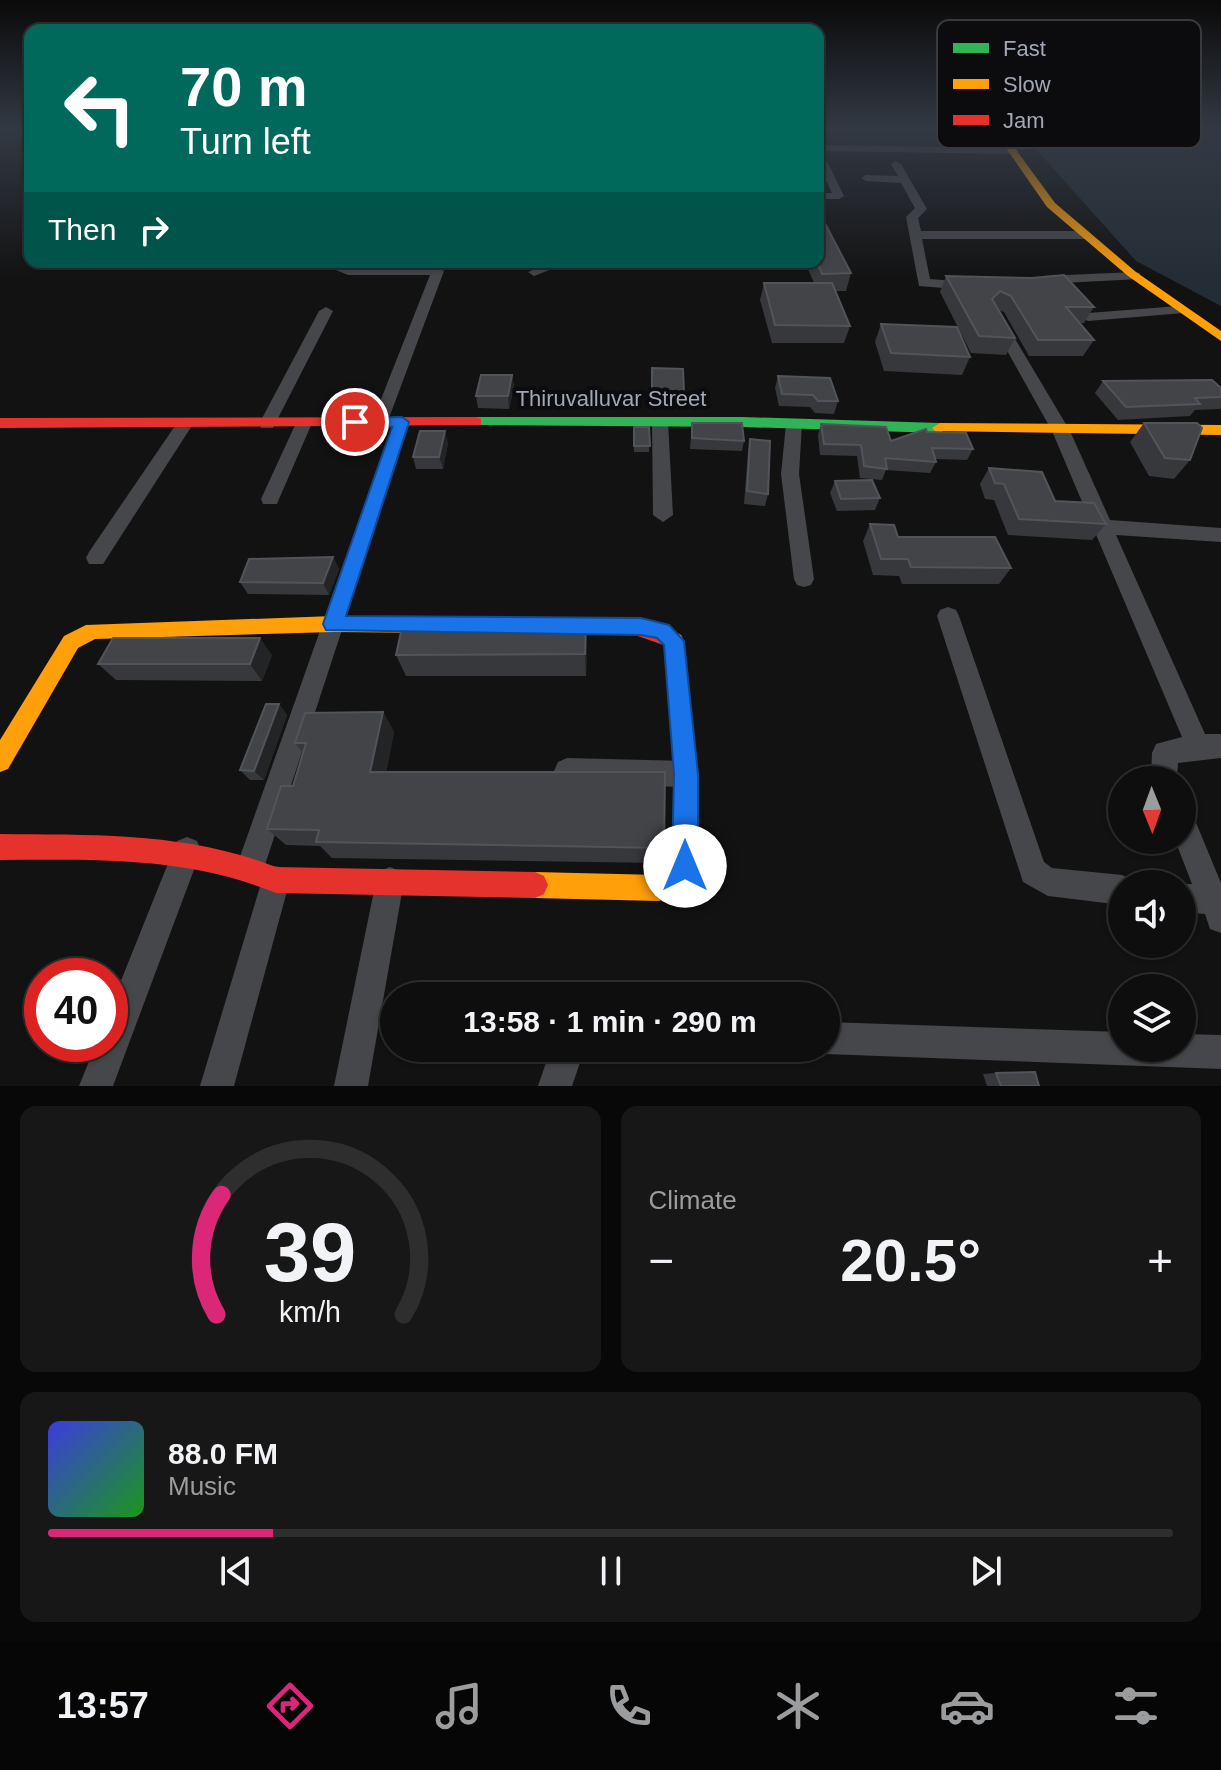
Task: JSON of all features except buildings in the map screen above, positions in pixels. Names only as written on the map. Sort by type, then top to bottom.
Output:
[{"type":"street","points":[[879,179],[905,180],[921,209],[912,217],[924,283],[983,286]]},
{"type":"street","points":[[1033,179],[1051,205],[1084,235],[1179,310],[1221,337]]},
{"type":"street","points":[[824,181],[832,181],[839,196],[824,196]]},
{"type":"street","points":[[915,235],[1084,235]]},
{"type":"street","points":[[343,268],[348,271],[417,268]]},
{"type":"street","points":[[380,422],[440,268]]},
{"type":"street","points":[[534,272],[546,268]]},
{"type":"street","points":[[1029,286],[1043,280],[1135,276]]},
{"type":"street","points":[[1088,317],[1179,310]]},
{"type":"street","points":[[267,424],[326,311]]},
{"type":"street","points":[[994,314],[1061,431],[1102,527],[1210,746],[1165,753],[1165,766]]},
{"type":"street","points":[[217,1086],[263,872],[333,624],[402,422]]},
{"type":"street","points":[[660,422],[663,515]]},
{"type":"street","name":"Thiruvalluvar Street","points":[[0,423],[660,422],[1061,431],[1221,430]]},
{"type":"street","points":[[270,499],[304,423]]},
{"type":"street","points":[[96,558],[185,424]]},
{"type":"street","points":[[794,424],[790,474],[804,579]]},
{"type":"street","points":[[1102,527],[1221,535]]},
{"type":"street","points":[[948,616],[1033,872],[1048,882],[1108,888]]},
{"type":"street","points":[[0,761],[71,642],[93,631],[333,624],[456,625]]},
{"type":"street","points":[[0,847],[187,851],[263,872],[390,881],[659,888],[677,883],[685,866],[686,774],[674,641],[662,631],[641,627],[533,626]]},
{"type":"street","points":[[567,771],[686,774]]},
{"type":"street","points":[[96,1086],[187,851]]},
{"type":"street","points":[[1195,854],[1218,910]]},
{"type":"street","points":[[351,1086],[390,881]]},
{"type":"street","points":[[1196,902],[1218,910]]},
{"type":"street","points":[[840,1038],[1221,1052]]},
{"type":"street","points":[[555,1086],[563,1062]]},
{"type":"shaded area","points":[[1062,179],[1221,179],[1221,306],[1136,261]]},
{"type":"traffic: fast","points":[[476,422],[742,422],[940,428]]},
{"type":"traffic: slow","points":[[1032,179],[1051,205],[1132,274],[1221,337]]},
{"type":"traffic: slow","points":[[940,428],[1221,430]]},
{"type":"traffic: slow","points":[[0,761],[71,642],[93,631],[333,624],[441,625]]},
{"type":"traffic: slow","points":[[535,885],[659,888],[677,883],[685,866],[686,774],[674,641],[669,638]]},
{"type":"traffic: jam","points":[[0,423],[476,422]]},
{"type":"traffic: jam","points":[[551,626],[632,626],[669,638]]},
{"type":"traffic: jam","points":[[0,847],[105,847],[175,852],[243,867],[276,880],[535,885]]},
{"type":"route","points":[[355,422],[402,422],[333,624],[641,627],[662,631],[674,641],[686,774],[685,866]]}]
